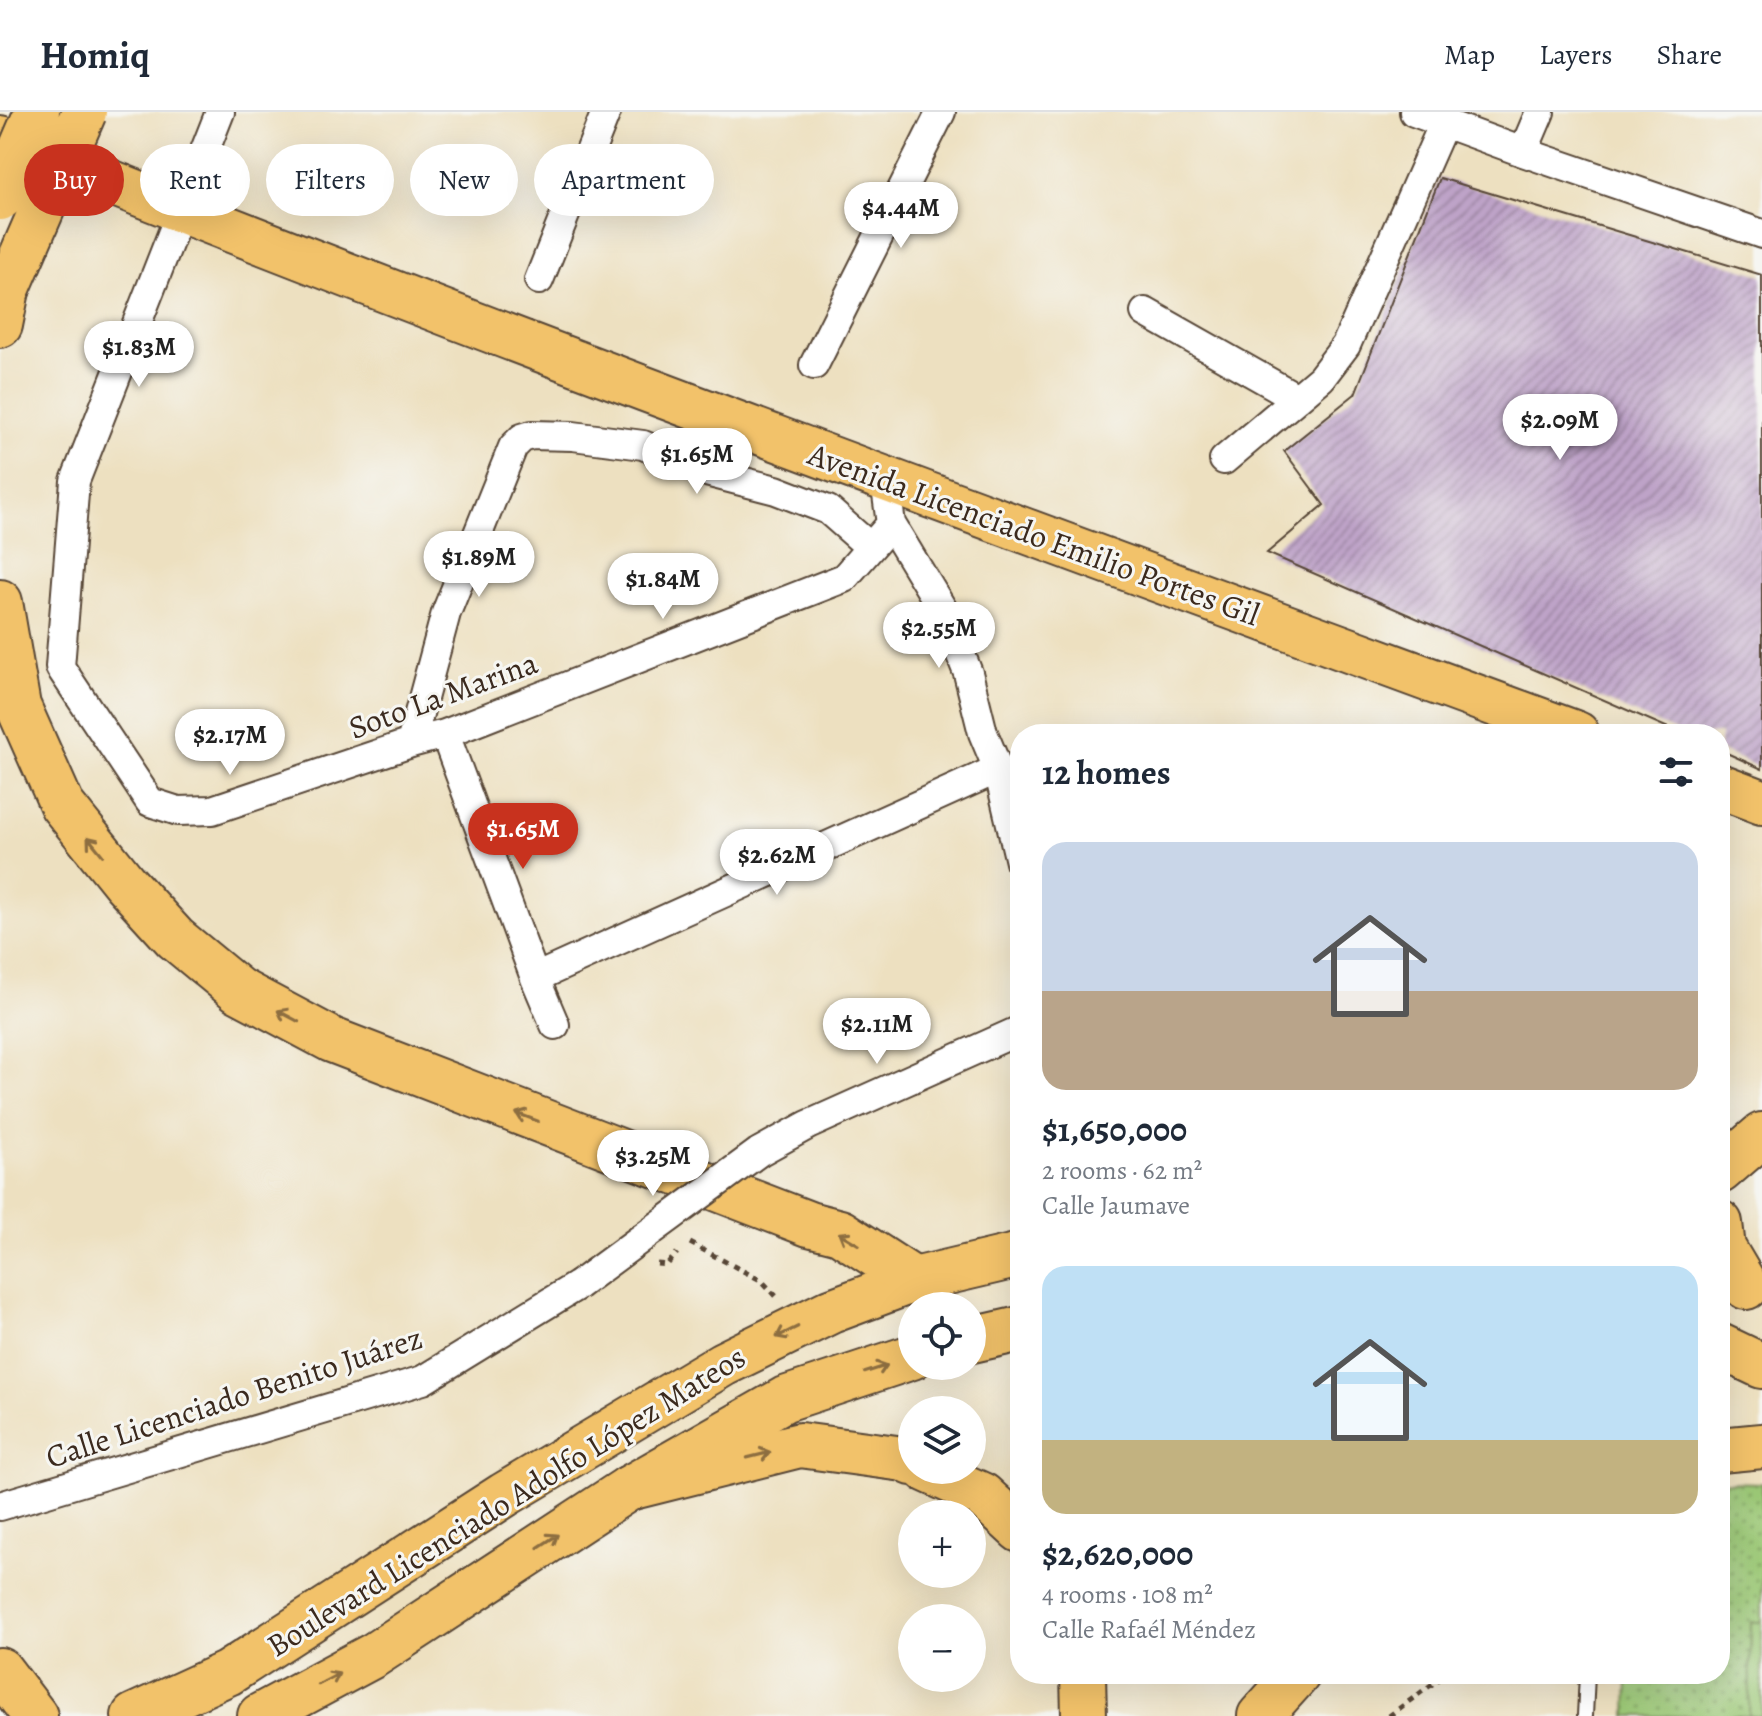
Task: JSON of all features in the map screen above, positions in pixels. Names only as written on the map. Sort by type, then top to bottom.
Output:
[{"type":"main road","points":[[0,198],[37,112]]},
{"type":"main road","points":[[4,307],[84,112]]},
{"type":"main road","name":"Avenida Licenciado Emilio Portes Gil","points":[[0,138],[140,194]]},
{"type":"main road","name":"Avenida Licenciado Emilio Portes Gil","points":[[194,216],[885,480],[1550,724]]},
{"type":"main road","points":[[0,602],[18,706],[62,805],[124,882],[175,938],[238,990],[332,1040],[809,1224],[840,1232],[914,1280]]},
{"type":"main road","points":[[1730,1155],[1762,1121]]},
{"type":"main road","points":[[1730,1158],[1762,1135]]},
{"type":"main road","name":"Boulevard Licenciado Adolfo López Mateos","points":[[134,1716],[228,1673],[504,1495],[723,1364],[831,1311],[914,1280],[1010,1257]]},
{"type":"main road","points":[[1730,1262],[1743,1287]]},
{"type":"main road","points":[[986,1337],[1010,1331]]},
{"type":"main road","points":[[1730,1351],[1762,1366]]},
{"type":"main road","name":"Boulevard Licenciado Adolfo López Mateos","points":[[260,1716],[374,1655],[629,1488],[785,1399],[898,1362]]},
{"type":"main road","points":[[629,1488],[800,1445],[898,1458]]},
{"type":"main road","points":[[1730,1449],[1762,1446]]},
{"type":"main road","points":[[958,1484],[982,1495],[1010,1521]]},
{"type":"main road","points":[[0,1670],[35,1716]]},
{"type":"main road","points":[[228,1673],[248,1716]]},
{"type":"main road","points":[[1083,1684],[1084,1716]]},
{"type":"main road","points":[[1260,1716],[1289,1684]]},
{"type":"street","name":"Soto La Marina","points":[[207,144],[220,112]]},
{"type":"street","points":[[539,280],[606,112]]},
{"type":"street","points":[[814,365],[941,112]]},
{"type":"street","points":[[1414,112],[1762,234]]},
{"type":"street","points":[[1523,152],[1540,112]]},
{"type":"street","points":[[1224,460],[1321,378],[1346,345],[1444,123]]},
{"type":"street","name":"Soto La Marina","points":[[179,216],[75,481],[60,667],[150,802],[178,811],[212,810],[445,734],[844,578],[891,524]]},
{"type":"street","points":[[1145,312],[1297,398]]},
{"type":"street","points":[[411,743],[446,613],[513,447],[522,438],[532,435],[573,436],[643,445],[710,473],[776,490],[828,510],[870,547]]},
{"type":"street","points":[[885,480],[891,524],[943,610],[968,673],[983,733],[998,769],[1010,816]]},
{"type":"street","points":[[445,734],[555,1025]]},
{"type":"street","points":[[535,978],[998,769]]},
{"type":"street","name":"Calle Licenciado Benito Juárez","points":[[0,1506],[423,1380],[578,1285],[759,1152],[808,1125],[1010,1034]]},
{"type":"lane","points":[[1585,1716],[1587,1684]]},
{"type":"path","points":[[628,1249],[659,1266],[667,1265],[685,1243],[694,1243],[762,1281],[784,1304],[792,1330]]},
{"type":"path","points":[[1389,1716],[1432,1684]]},
{"type":"green space","points":[[1730,1482],[1762,1483],[1762,1716],[1627,1716],[1628,1684],[1730,1684]]},
{"type":"green space","points":[[1751,1622],[1762,1622],[1762,1716],[1749,1716]]},
{"type":"building","points":[[1440,178],[1762,275],[1762,769],[1730,755],[1730,724],[1659,724],[1267,553],[1324,505],[1284,451],[1355,394]]}]
